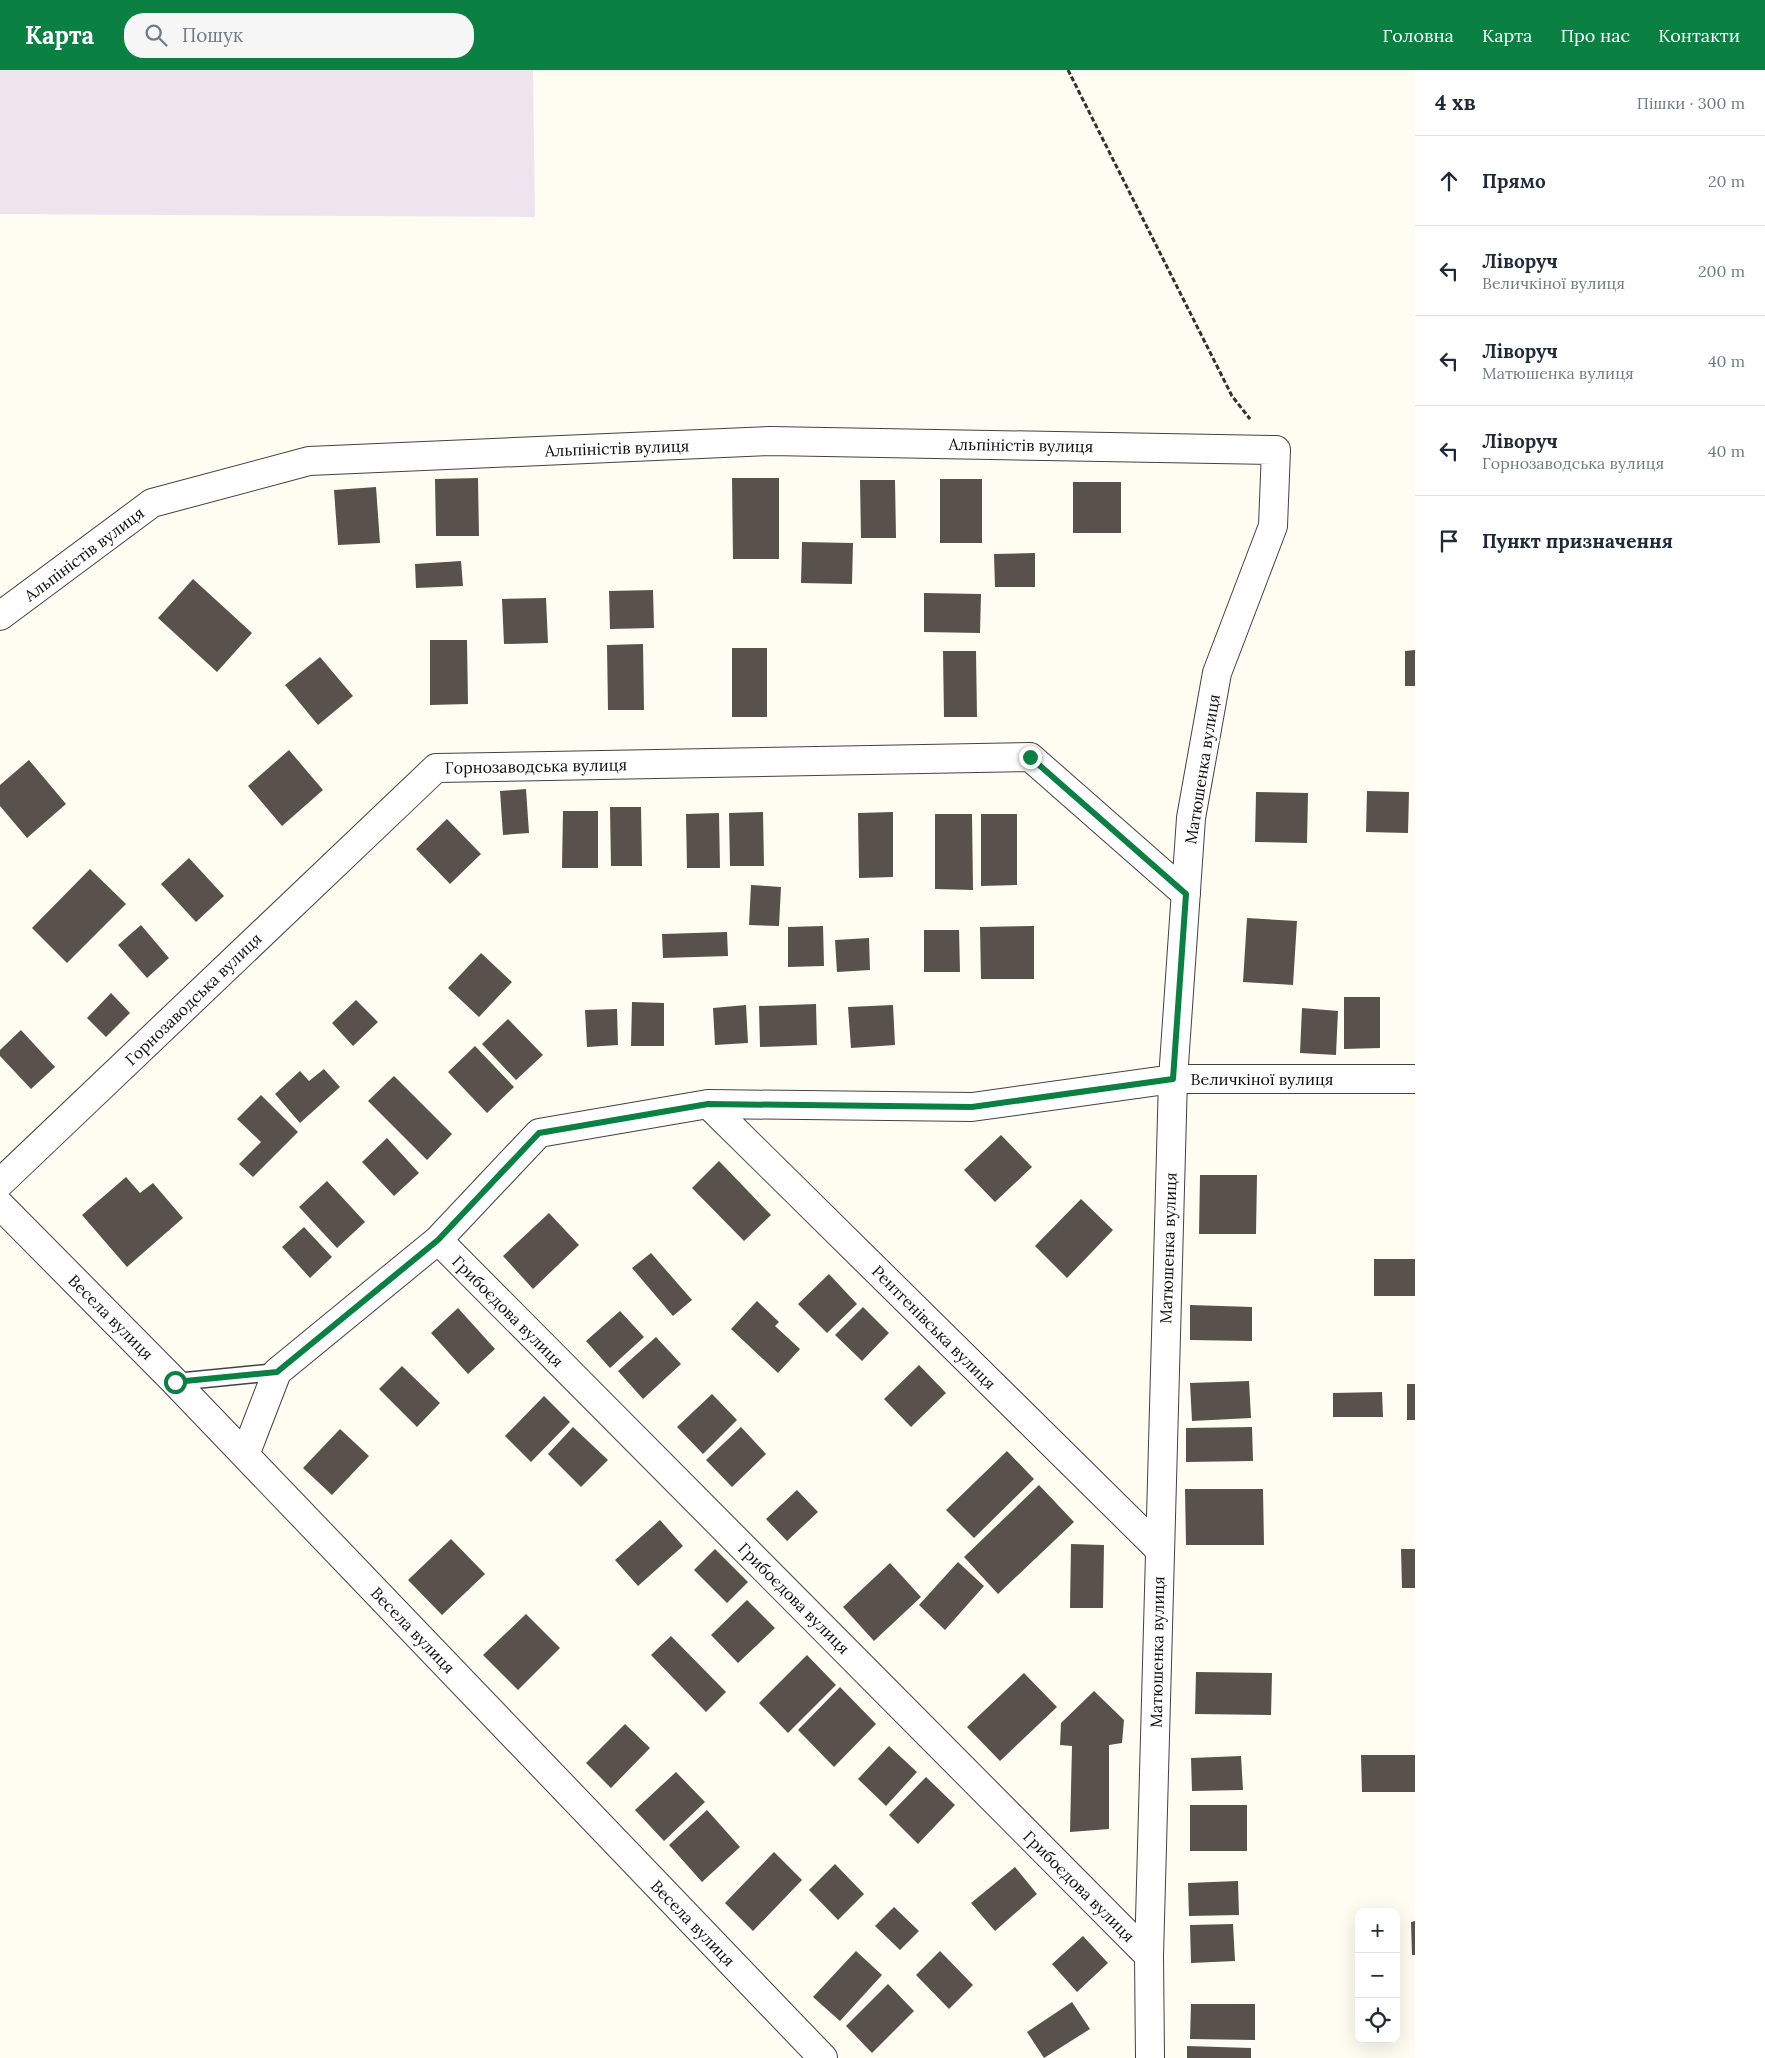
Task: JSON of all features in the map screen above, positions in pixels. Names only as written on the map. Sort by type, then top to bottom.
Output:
[{"type":"street","name":"Альпіністів вулиця","points":[[0,616],[152,503],[309,461],[770,441],[1276,450]]},
{"type":"street","name":"Матюшенка вулиця","points":[[1150,2058],[1149,1956],[1173,1079],[1191,818],[1217,673],[1273,526],[1276,450]]},
{"type":"street","name":"Горнозаводська вулиця","points":[[0,1183],[436,768],[1030,757],[1186,894]]},
{"type":"street","name":"Величкіної вулиця","points":[[245,1455],[277,1372],[438,1240],[539,1133],[708,1104],[972,1107],[1173,1079],[1415,1079]]},
{"type":"street","name":"Рентгенівська вулиця","points":[[708,1104],[1160,1550]]},
{"type":"street","name":"Весела вулиця","points":[[0,1205],[175,1382],[822,2058]]},
{"type":"street","name":"Грибоєдова вулиця","points":[[438,1240],[1149,1956]]},
{"type":"lane","points":[[175,1382],[277,1372]]},
{"type":"path","points":[[1068,70],[1232,396],[1276,450]]},
{"type":"shaded area","points":[[0,70],[533,70],[535,217],[0,214]]},
{"type":"building","points":[[478,478],[479,536],[436,536],[435,479]]},
{"type":"building","points":[[732,478],[779,478],[779,559],[733,559]]},
{"type":"building","points":[[940,479],[982,479],[982,543],[940,543]]},
{"type":"building","points":[[860,480],[895,480],[896,538],[861,538]]},
{"type":"building","points":[[1073,482],[1121,482],[1121,533],[1073,533]]},
{"type":"building","points":[[376,487],[380,543],[338,545],[334,490]]},
{"type":"building","points":[[802,542],[853,543],[852,584],[801,583]]},
{"type":"building","points":[[1035,553],[1035,587],[995,587],[994,554]]},
{"type":"building","points":[[461,561],[463,586],[416,588],[415,564]]},
{"type":"building","points":[[193,579],[252,633],[217,672],[158,618]]},
{"type":"building","points":[[653,590],[654,628],[610,629],[609,591]]},
{"type":"building","points":[[924,593],[981,594],[980,633],[924,632]]},
{"type":"building","points":[[546,598],[548,643],[504,644],[502,599]]},
{"type":"building","points":[[430,640],[467,640],[468,704],[430,705]]},
{"type":"building","points":[[643,644],[644,710],[608,710],[607,645]]},
{"type":"building","points":[[732,648],[767,648],[767,717],[732,717]]},
{"type":"building","points":[[1415,650],[1415,686],[1405,686],[1405,651]]},
{"type":"building","points":[[943,651],[976,651],[977,717],[944,717]]},
{"type":"building","points":[[320,657],[353,696],[318,725],[285,685]]},
{"type":"building","points":[[289,750],[323,790],[282,826],[248,786]]},
{"type":"building","points":[[29,760],[66,804],[27,838],[0,806],[0,785]]},
{"type":"building","points":[[526,789],[529,833],[503,835],[500,791]]},
{"type":"building","points":[[1367,791],[1409,792],[1408,833],[1366,832]]},
{"type":"building","points":[[1256,792],[1308,793],[1307,843],[1255,842]]},
{"type":"building","points":[[610,807],[641,807],[642,866],[611,866]]},
{"type":"building","points":[[563,811],[598,811],[598,868],[562,868]]},
{"type":"building","points":[[763,812],[764,866],[730,866],[729,813]]},
{"type":"building","points":[[893,812],[893,877],[859,878],[858,813]]},
{"type":"building","points":[[719,813],[720,868],[687,868],[686,814]]},
{"type":"building","points":[[935,814],[972,814],[973,890],[935,889]]},
{"type":"building","points":[[981,814],[1017,814],[1017,885],[981,886]]},
{"type":"building","points":[[447,819],[481,854],[450,884],[416,849]]},
{"type":"building","points":[[189,858],[224,896],[196,922],[161,884]]},
{"type":"building","points":[[90,869],[126,904],[67,963],[32,928]]},
{"type":"building","points":[[751,885],[781,887],[779,926],[749,925]]},
{"type":"building","points":[[1247,918],[1297,921],[1293,985],[1243,982]]},
{"type":"building","points":[[141,925],[169,958],[147,978],[118,945]]},
{"type":"building","points":[[823,926],[824,966],[788,967],[788,927]]},
{"type":"building","points":[[1034,926],[1034,979],[981,979],[980,927]]},
{"type":"building","points":[[924,930],[959,930],[960,972],[924,972]]},
{"type":"building","points":[[727,932],[728,956],[663,958],[662,934]]},
{"type":"building","points":[[869,938],[870,970],[837,972],[835,940]]},
{"type":"building","points":[[481,953],[512,982],[479,1017],[448,988]]},
{"type":"building","points":[[111,993],[130,1013],[106,1037],[87,1018]]},
{"type":"building","points":[[1344,997],[1380,997],[1380,1048],[1344,1049]]},
{"type":"building","points":[[356,1000],[378,1022],[353,1046],[332,1023]]},
{"type":"building","points":[[632,1002],[664,1003],[664,1046],[631,1046]]},
{"type":"building","points":[[816,1004],[817,1045],[760,1047],[759,1006]]},
{"type":"building","points":[[746,1005],[748,1043],[715,1045],[713,1008]]},
{"type":"building","points":[[893,1005],[895,1045],[851,1048],[848,1007]]},
{"type":"building","points":[[1302,1008],[1338,1011],[1336,1055],[1300,1053]]},
{"type":"building","points":[[617,1009],[618,1045],[587,1047],[585,1010]]},
{"type":"building","points":[[508,1019],[543,1055],[516,1080],[482,1044]]},
{"type":"building","points":[[21,1030],[55,1067],[31,1089],[0,1056],[0,1050]]},
{"type":"building","points":[[475,1046],[514,1087],[487,1113],[448,1072]]},
{"type":"building","points":[[324,1069],[340,1087],[300,1123],[275,1094],[300,1071],[309,1081]]},
{"type":"building","points":[[394,1076],[452,1134],[427,1160],[368,1101]]},
{"type":"building","points":[[261,1095],[298,1132],[253,1177],[239,1164],[261,1142],[237,1119]]},
{"type":"building","points":[[1001,1135],[1032,1167],[995,1202],[964,1170]]},
{"type":"building","points":[[387,1138],[419,1173],[394,1196],[362,1162]]},
{"type":"building","points":[[719,1161],[771,1215],[744,1241],[692,1188]]},
{"type":"building","points":[[1200,1175],[1257,1175],[1256,1234],[1199,1234]]},
{"type":"building","points":[[126,1177],[140,1193],[153,1183],[183,1218],[127,1267],[82,1215]]},
{"type":"building","points":[[327,1181],[365,1222],[337,1248],[299,1207]]},
{"type":"building","points":[[1081,1199],[1113,1230],[1067,1278],[1035,1246]]},
{"type":"building","points":[[549,1213],[579,1245],[533,1289],[503,1256]]},
{"type":"building","points":[[304,1227],[332,1257],[310,1278],[282,1247]]},
{"type":"building","points":[[651,1253],[692,1300],[673,1316],[632,1268]]},
{"type":"building","points":[[1374,1259],[1415,1259],[1415,1296],[1374,1296]]},
{"type":"building","points":[[829,1274],[857,1304],[827,1333],[798,1304]]},
{"type":"building","points":[[757,1301],[779,1322],[775,1326],[800,1349],[778,1373],[731,1329]]},
{"type":"building","points":[[1190,1305],[1252,1307],[1252,1341],[1190,1340]]},
{"type":"building","points":[[863,1307],[889,1333],[862,1361],[835,1335]]},
{"type":"building","points":[[458,1308],[495,1349],[468,1374],[431,1333]]},
{"type":"building","points":[[620,1311],[644,1337],[610,1368],[586,1341]]},
{"type":"building","points":[[656,1337],[681,1364],[643,1399],[618,1371]]},
{"type":"building","points":[[919,1365],[946,1393],[911,1427],[884,1399]]},
{"type":"building","points":[[402,1366],[440,1403],[417,1427],[379,1389]]},
{"type":"building","points":[[1249,1381],[1251,1418],[1192,1421],[1190,1383]]},
{"type":"building","points":[[1407,1384],[1415,1384],[1415,1420],[1407,1420]]},
{"type":"building","points":[[1382,1392],[1383,1417],[1333,1417],[1333,1393]]},
{"type":"building","points":[[712,1394],[737,1420],[703,1454],[677,1427]]},
{"type":"building","points":[[544,1396],[570,1422],[531,1462],[505,1436]]},
{"type":"building","points":[[573,1427],[608,1460],[581,1487],[548,1454]]},
{"type":"building","points":[[741,1427],[766,1454],[732,1487],[706,1460]]},
{"type":"building","points":[[1252,1427],[1253,1461],[1186,1462],[1186,1428]]},
{"type":"building","points":[[340,1429],[369,1456],[332,1495],[303,1468]]},
{"type":"building","points":[[1007,1451],[1034,1479],[974,1538],[946,1510]]},
{"type":"building","points":[[1039,1485],[1074,1522],[998,1594],[964,1557]]},
{"type":"building","points":[[1185,1489],[1263,1489],[1264,1545],[1186,1545]]},
{"type":"building","points":[[797,1490],[818,1512],[787,1541],[766,1519]]},
{"type":"building","points":[[660,1520],[683,1546],[638,1586],[615,1560]]},
{"type":"building","points":[[451,1539],[485,1574],[442,1615],[408,1580]]},
{"type":"building","points":[[1071,1544],[1104,1545],[1103,1608],[1070,1608]]},
{"type":"building","points":[[715,1549],[748,1582],[727,1603],[694,1570]]},
{"type":"building","points":[[1401,1549],[1415,1549],[1415,1588],[1402,1588]]},
{"type":"building","points":[[958,1562],[984,1586],[945,1630],[919,1605]]},
{"type":"building","points":[[890,1563],[921,1597],[874,1641],[843,1607]]},
{"type":"building","points":[[747,1600],[775,1628],[738,1663],[711,1635]]},
{"type":"building","points":[[526,1614],[560,1648],[518,1690],[483,1655]]},
{"type":"building","points":[[671,1636],[726,1692],[706,1712],[651,1655]]},
{"type":"building","points":[[807,1655],[836,1685],[788,1733],[759,1703]]},
{"type":"building","points":[[1196,1672],[1272,1673],[1271,1715],[1195,1714]]},
{"type":"building","points":[[1024,1673],[1057,1707],[1000,1761],[967,1727]]},
{"type":"building","points":[[840,1687],[876,1724],[834,1767],[798,1730]]},
{"type":"building","points":[[1094,1691],[1124,1720],[1122,1743],[1109,1745],[1109,1829],[1070,1832],[1072,1746],[1060,1745],[1061,1723]]},
{"type":"building","points":[[625,1724],[650,1748],[611,1788],[586,1763]]},
{"type":"building","points":[[889,1746],[917,1772],[886,1806],[858,1779]]},
{"type":"building","points":[[1361,1755],[1415,1755],[1415,1792],[1362,1792]]},
{"type":"building","points":[[1241,1756],[1243,1790],[1192,1791],[1191,1758]]},
{"type":"building","points":[[676,1772],[705,1802],[664,1841],[635,1810]]},
{"type":"building","points":[[926,1777],[955,1805],[918,1844],[889,1815]]},
{"type":"building","points":[[1190,1805],[1247,1805],[1247,1851],[1190,1851]]},
{"type":"building","points":[[707,1810],[740,1847],[702,1882],[669,1845]]},
{"type":"building","points":[[774,1852],[802,1880],[753,1931],[725,1903]]},
{"type":"building","points":[[835,1864],[864,1894],[838,1920],[809,1890]]},
{"type":"building","points":[[1015,1867],[1037,1894],[995,1931],[971,1903]]},
{"type":"building","points":[[1238,1881],[1239,1915],[1189,1916],[1188,1883]]},
{"type":"building","points":[[894,1907],[919,1931],[900,1950],[875,1926]]},
{"type":"building","points":[[1415,1921],[1415,1955],[1412,1955],[1411,1922]]},
{"type":"building","points":[[1233,1924],[1235,1961],[1191,1963],[1190,1925]]},
{"type":"building","points":[[1083,1936],[1108,1963],[1077,1992],[1052,1964]]},
{"type":"building","points":[[856,1951],[882,1975],[840,2021],[813,1997]]},
{"type":"building","points":[[940,1951],[973,1985],[949,2009],[916,1975]]},
{"type":"building","points":[[888,1984],[914,2011],[872,2053],[846,2026]]},
{"type":"building","points":[[1072,2002],[1090,2029],[1044,2058],[1027,2032]]},
{"type":"building","points":[[1191,2004],[1255,2004],[1255,2040],[1190,2039]]},
{"type":"building","points":[[1187,2046],[1251,2048],[1251,2058],[1187,2058]]},
{"type":"route","points":[[175,1382],[277,1372],[438,1240],[539,1133],[708,1104],[972,1107],[1173,1079],[1186,894],[1030,757]]}]
